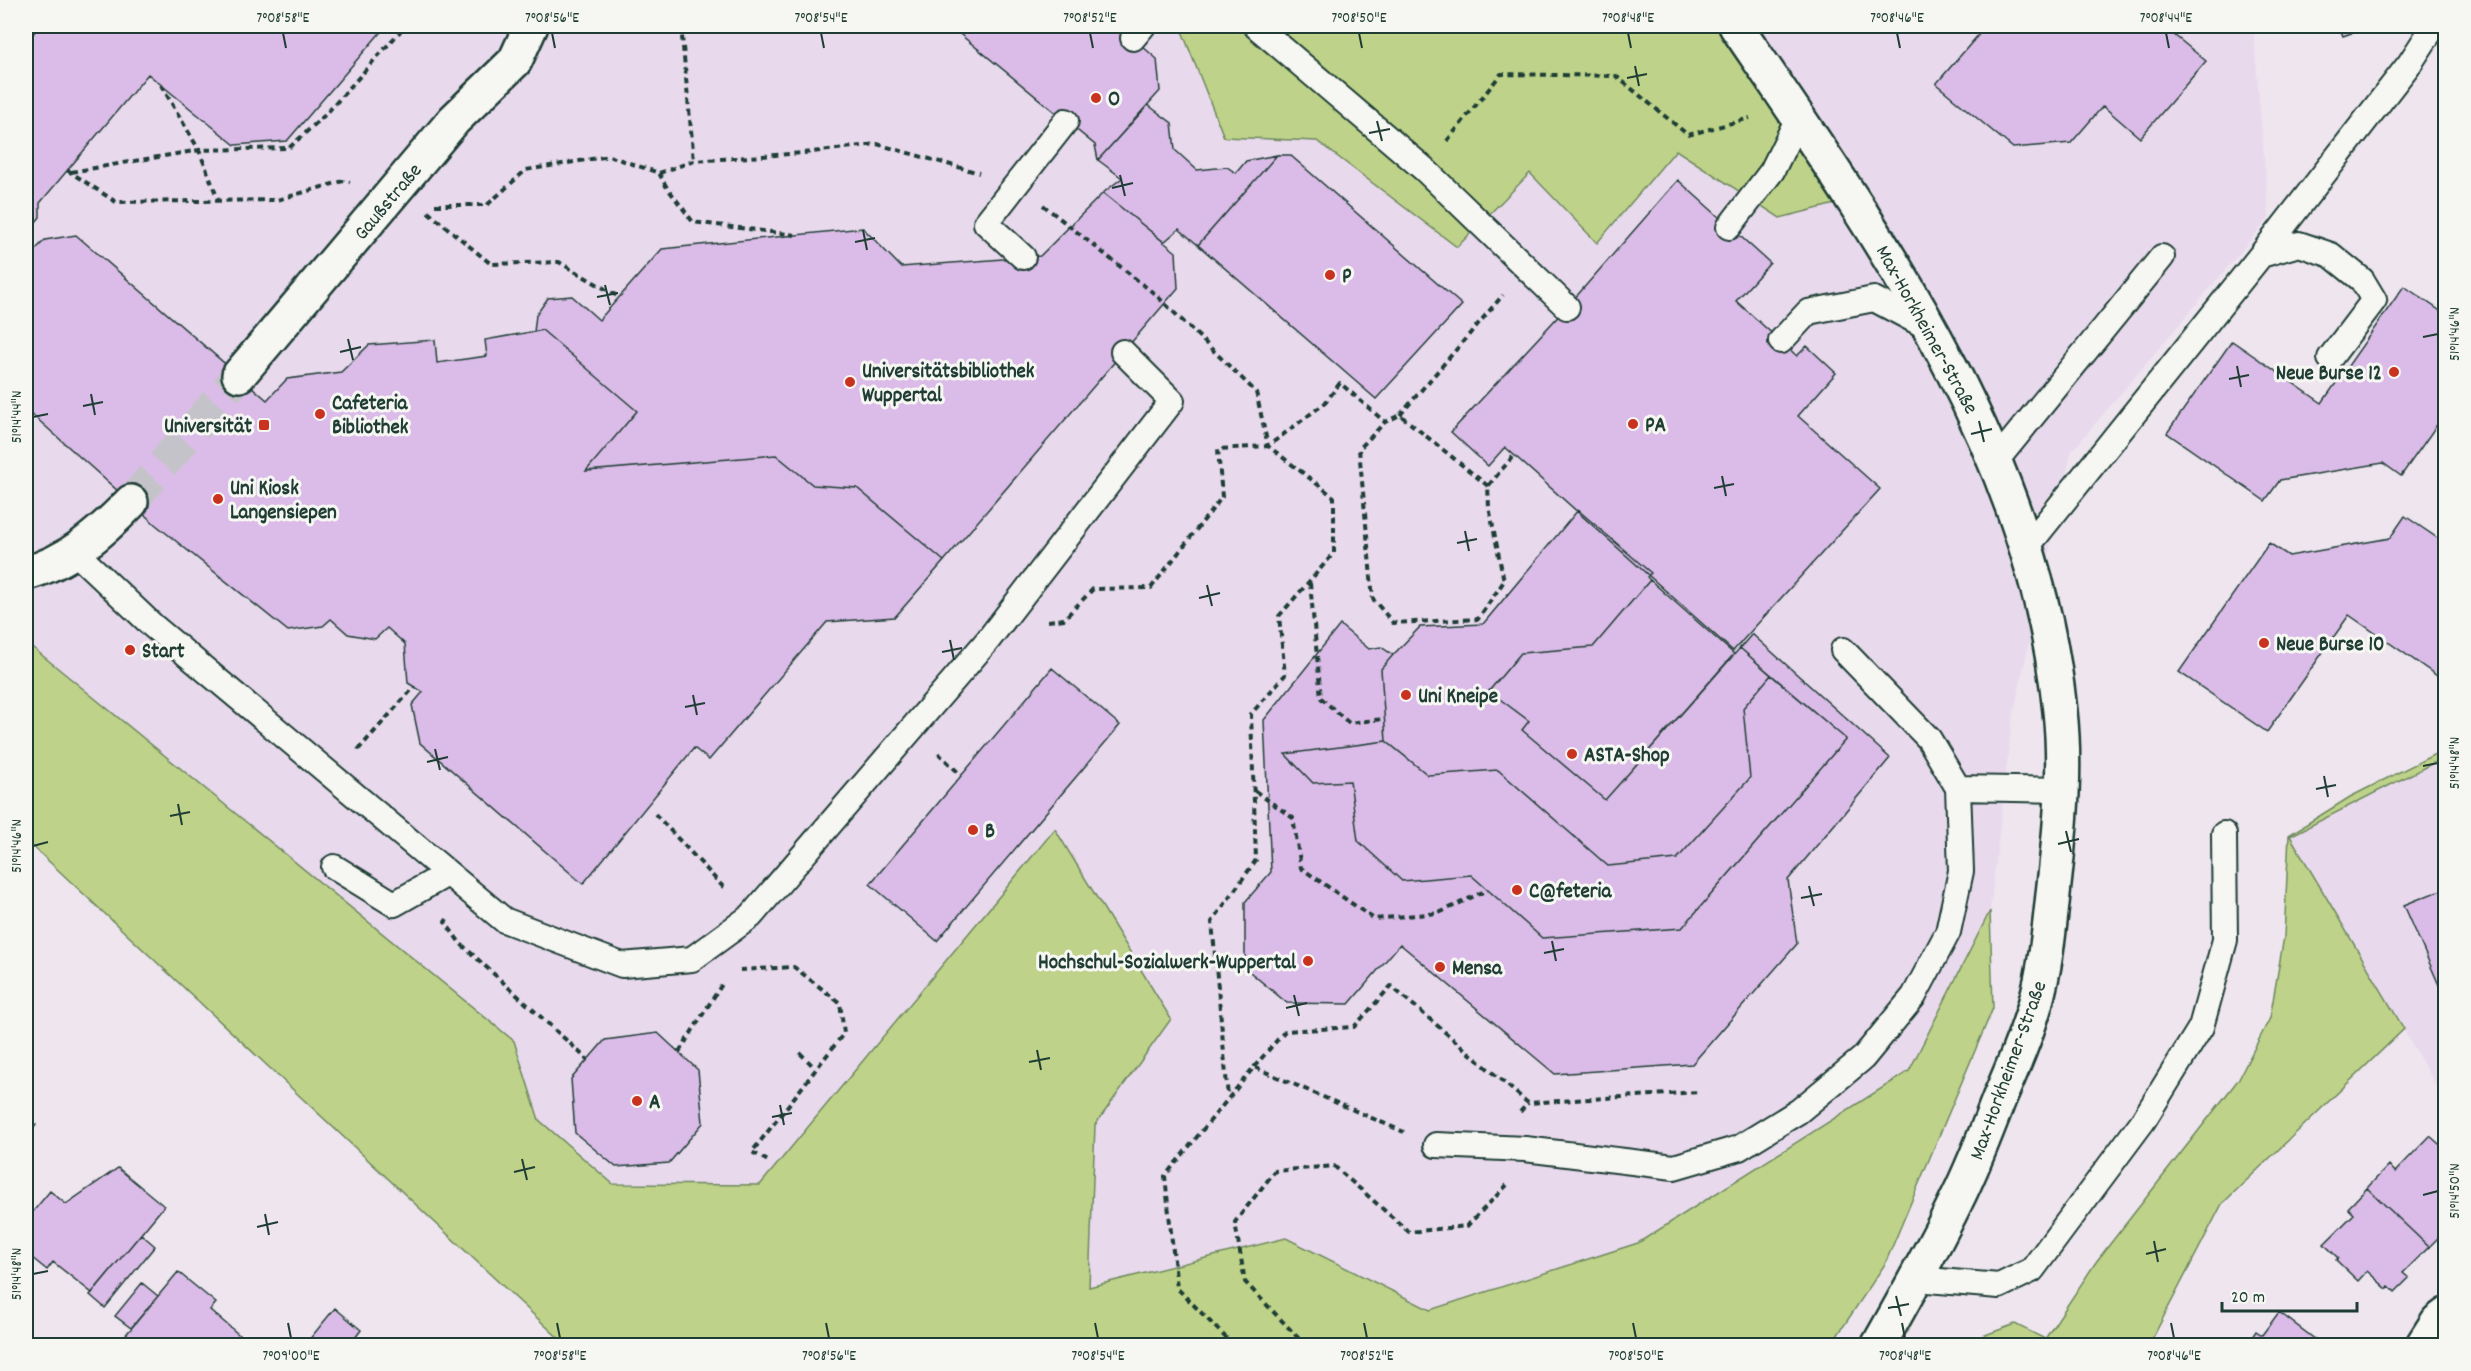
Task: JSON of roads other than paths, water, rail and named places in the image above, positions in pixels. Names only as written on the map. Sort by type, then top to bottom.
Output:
[{"type":"street","name":"Gaußstraße","points":[[239,375],[454,120],[515,61],[531,26]]},
{"type":"street","name":"Max-Horkheimer-Straße","points":[[1736,26],[1795,111],[1891,258],[1967,399],[1996,461],[2027,547],[2046,618],[2060,713],[2063,790],[2049,935],[2035,1006],[1958,1198],[1878,1346]]},
{"type":"street","points":[[26,573],[52,564],[74,551],[113,521],[131,502]]},
{"type":"street","points":[[2422,1346],[2438,1321],[2445,1315]]},
{"type":"lane","points":[[1256,26],[1424,169],[1567,307]]},
{"type":"lane","points":[[2027,547],[2261,255],[2410,63],[2434,26]]},
{"type":"lane","points":[[1729,226],[1772,171],[1795,111]]},
{"type":"lane","points":[[1023,257],[986,223],[1066,122]]},
{"type":"lane","points":[[2261,255],[2299,244],[2331,255],[2362,280],[2374,300],[2331,358]]},
{"type":"lane","points":[[1996,461],[2162,257]]},
{"type":"lane","points":[[1781,340],[1808,312],[1874,299],[1931,329]]},
{"type":"lane","points":[[74,551],[153,626],[504,920],[622,965],[692,959],[751,916],[988,640],[1172,400],[1123,352]]},
{"type":"lane","points":[[1436,1145],[1525,1149],[1674,1167],[1739,1148],[1799,1111],[1863,1058],[1914,996],[1948,932],[1961,872],[1958,788],[1929,739],[1843,650]]},
{"type":"lane","points":[[1958,788],[2063,790]]},
{"type":"lane","points":[[1916,1279],[1999,1286],[2032,1270],[2143,1121],[2201,1027],[2225,940],[2224,834]]},
{"type":"lane","points":[[334,867],[394,904],[447,874]]},
{"type":"tunnel","points":[[131,502],[239,375]]},
{"type":"place","name":"O","points":[[1096,98]]},
{"type":"place","name":"P","points":[[1330,275]]},
{"type":"place","name":"Neue Burse 12","points":[[2394,372]]},
{"type":"place","name":"Universitätsbibliothek Wuppertal","points":[[850,382]]},
{"type":"place","name":"Cafeteria Bibliothek","points":[[320,414]]},
{"type":"place","name":"PA","points":[[1633,424]]},
{"type":"place","name":"Universität","points":[[264,425]]},
{"type":"place","name":"Uni Kiosk Langensiepen","points":[[218,499]]},
{"type":"place","name":"Neue Burse 10","points":[[2264,643]]},
{"type":"place","name":"Start","points":[[130,650]]},
{"type":"place","name":"Uni Kneipe","points":[[1406,695]]},
{"type":"place","name":"ASTA-Shop","points":[[1572,754]]},
{"type":"place","name":"B","points":[[973,830]]},
{"type":"place","name":"C@feteria","points":[[1517,890]]},
{"type":"place","name":"Hochschul-Sozialwerk-Wuppertal","points":[[1308,961]]},
{"type":"place","name":"Mensa","points":[[1440,967]]},
{"type":"place","name":"A","points":[[637,1101]]}]
